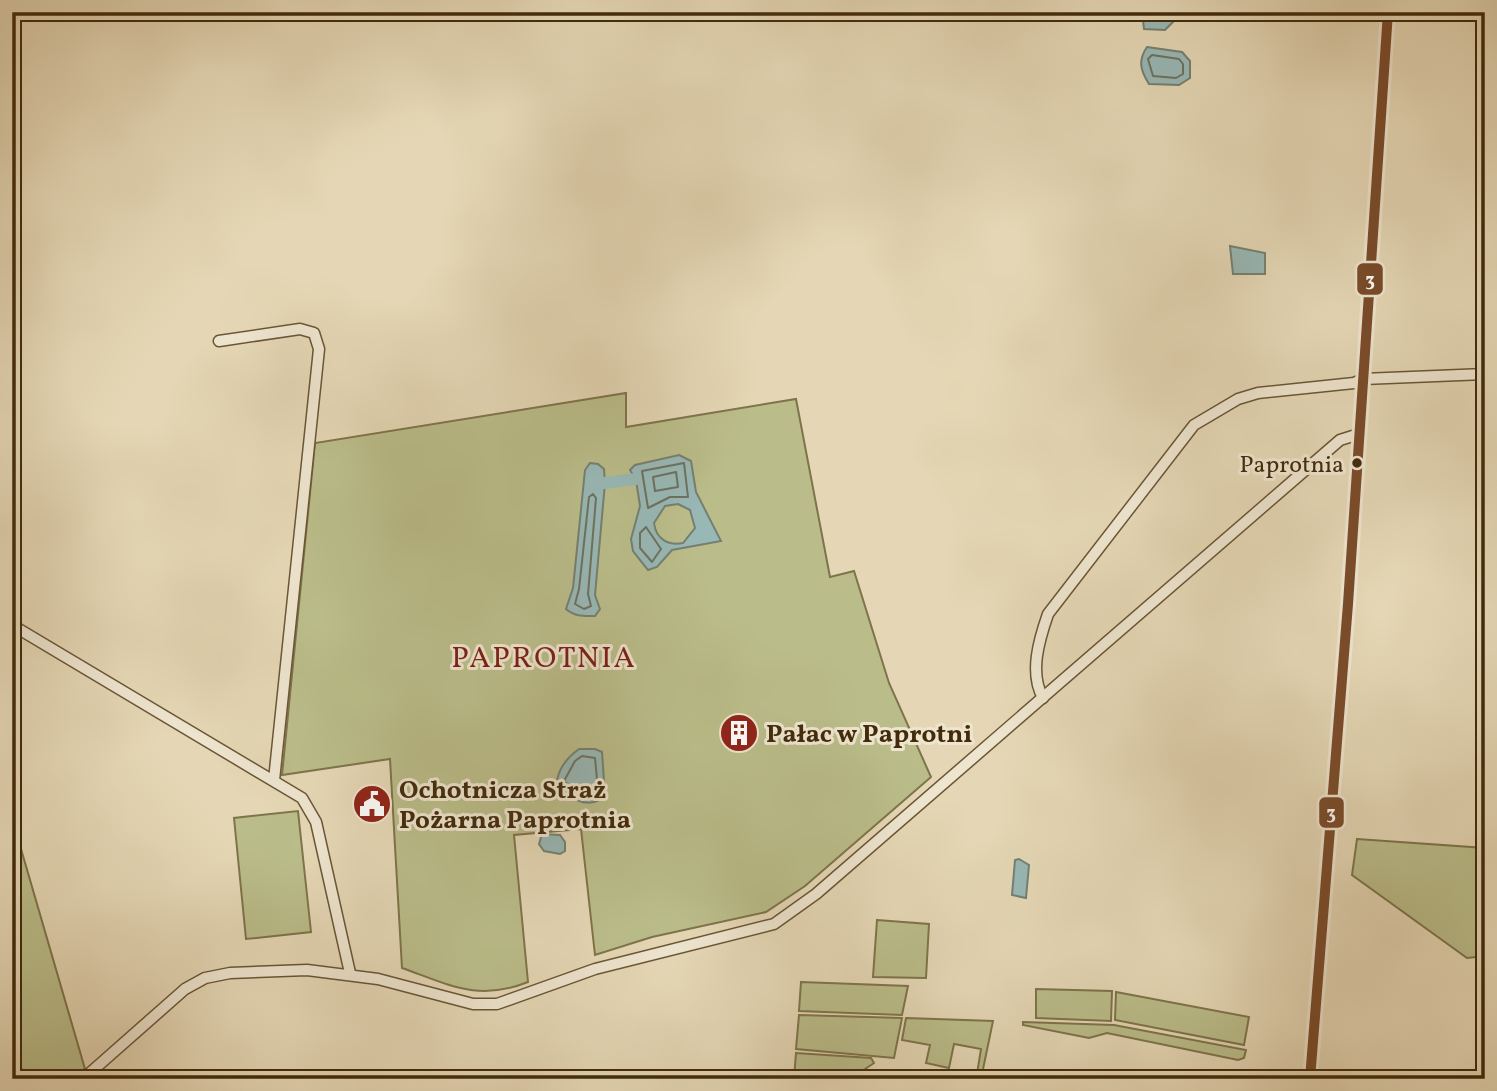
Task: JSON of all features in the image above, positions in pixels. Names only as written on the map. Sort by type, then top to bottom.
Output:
[{"type":"street","points":[[1310,1079],[1325,913],[1388,12]]},
{"type":"street","points":[[219,341],[300,329],[314,333],[319,349],[274,780]]},
{"type":"street","points":[[1042,698],[1036,678],[1038,650],[1048,614],[1194,425],[1238,399],[1258,393],[1354,383],[1363,379],[1485,374]]},
{"type":"street","points":[[83,1079],[194,982],[230,974],[273,970],[350,973],[460,1002],[497,1004],[595,969],[774,924],[816,894],[1340,440],[1359,434]]},
{"type":"street","points":[[12,625],[302,798],[316,822],[350,973]]},
{"type":"green space","points":[[626,393],[626,427],[796,399],[830,577],[854,571],[889,683],[931,777],[805,886],[766,912],[652,937],[595,955],[581,829],[514,835],[528,982],[494,991],[464,989],[402,968],[390,759],[282,775],[315,443]]},
{"type":"green space","points":[[298,811],[311,932],[246,939],[234,818]]},
{"type":"green space","points":[[12,818],[85,1069],[64,1076],[41,1076],[12,1066]]},
{"type":"green space","points":[[1357,839],[1485,848],[1485,956],[1467,958],[1352,875]]},
{"type":"green space","points":[[877,920],[929,924],[926,978],[873,977]]},
{"type":"green space","points":[[801,982],[908,986],[902,1015],[799,1011]]},
{"type":"green space","points":[[1036,989],[1112,991],[1111,1021],[1036,1018]]},
{"type":"green space","points":[[1116,992],[1249,1017],[1244,1045],[1115,1020]]},
{"type":"green space","points":[[799,1015],[902,1018],[894,1058],[796,1049]]},
{"type":"green space","points":[[906,1018],[993,1021],[982,1074],[977,1074],[981,1049],[954,1044],[949,1068],[926,1063],[930,1045],[902,1040]]},
{"type":"green space","points":[[1023,1022],[1114,1025],[1246,1050],[1244,1058],[1238,1060],[1107,1033],[1089,1038],[1023,1025]]},
{"type":"green space","points":[[796,1053],[871,1058],[874,1063],[850,1079],[794,1079]]},
{"type":"water","points":[[1142,12],[1183,12],[1165,30],[1144,29]]},
{"type":"water","points":[[1147,47],[1182,52],[1190,61],[1190,78],[1179,85],[1149,84],[1141,65]]},
{"type":"water","points":[[1230,246],[1265,253],[1265,274],[1233,274]]},
{"type":"water","points":[[679,455],[691,461],[696,492],[721,541],[672,550],[657,567],[648,570],[633,551],[631,539],[640,506],[636,480],[630,470],[635,465]],"holes":[[[678,504],[690,510],[695,528],[683,543],[668,542],[660,537],[654,523],[665,506]]]},
{"type":"water","points":[[590,463],[598,464],[604,469],[605,483],[595,595],[600,609],[595,616],[583,616],[566,609],[573,588],[585,470]]},
{"type":"water","points":[[579,749],[602,752],[605,796],[592,802],[572,797],[557,781],[565,763]]},
{"type":"water","points":[[542,834],[560,835],[565,842],[565,851],[560,854],[544,851],[539,844]]},
{"type":"water","points":[[1019,859],[1029,865],[1026,898],[1012,895],[1015,860]]},
{"type":"waterway","points":[[605,483],[636,479]]},
{"type":"transit line","name":"3","points":[[1310,1079],[1348,604],[1388,12]]},
{"type":"place","name":"Paprotnia","points":[[1357,463]]},
{"type":"place","name":"Pałac w Paprotni","points":[[739,733]]},
{"type":"place","name":"Ochotnicza Straż Pożarna Paprotnia","points":[[372,804]]},
{"type":"district","name":"PAPROTNIA","points":[[544,657]]}]
